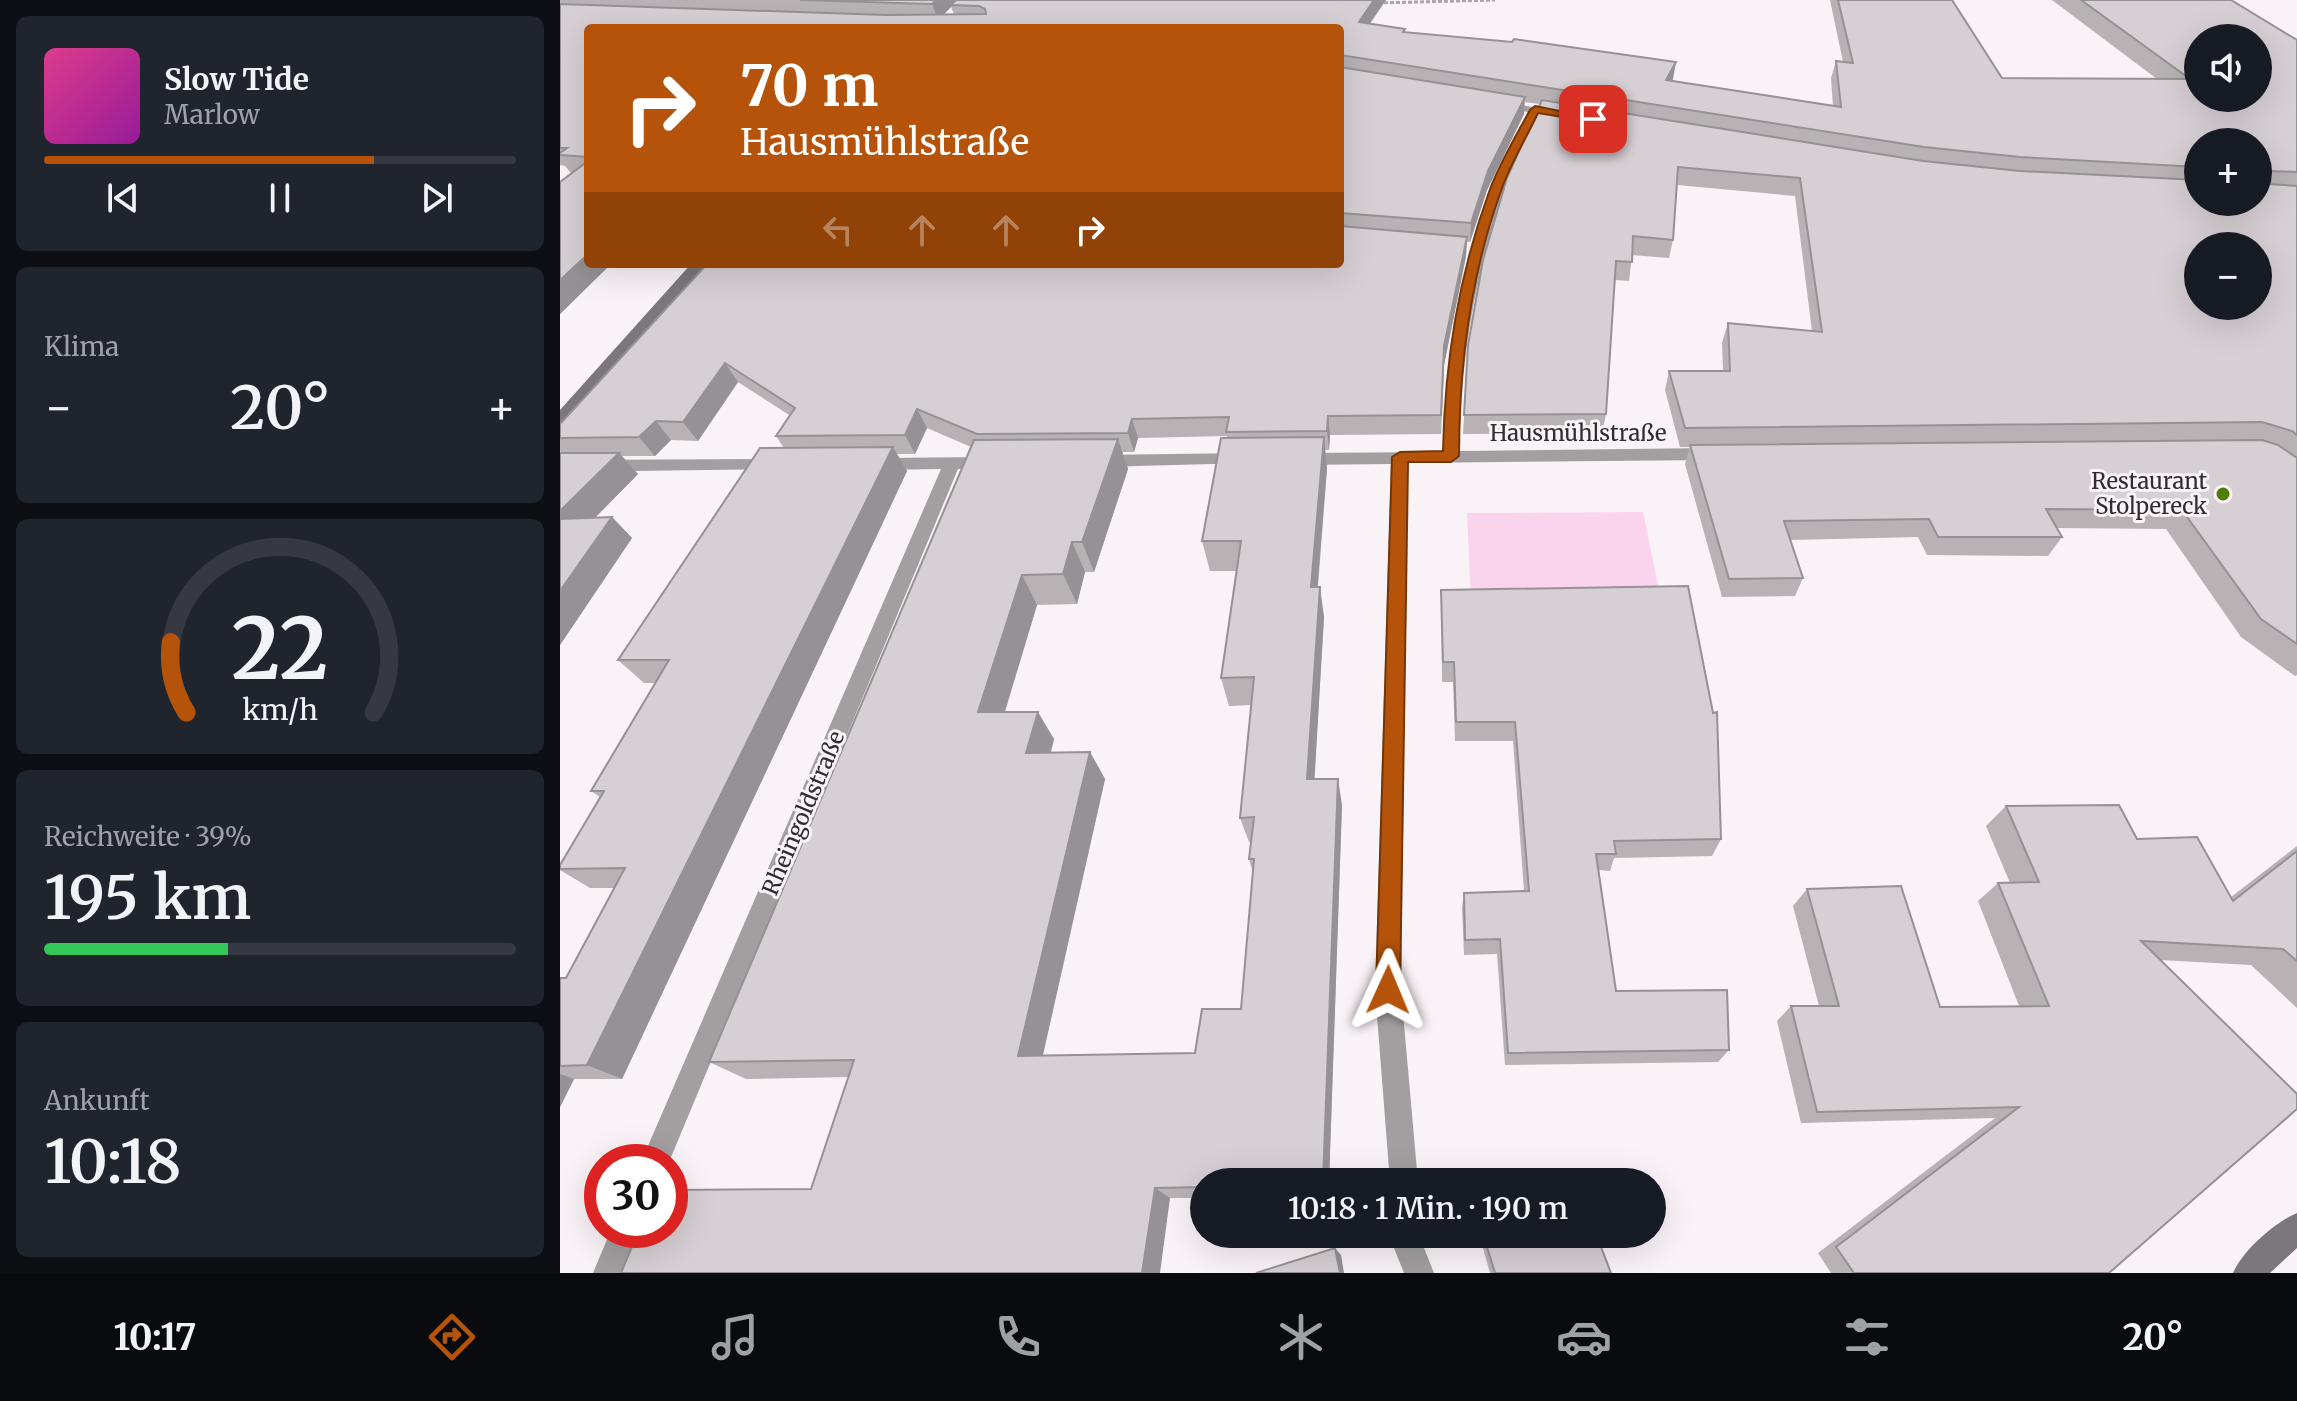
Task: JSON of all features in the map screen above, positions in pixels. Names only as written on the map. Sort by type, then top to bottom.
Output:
[{"type":"street","points":[[1490,102],[1581,117]]},
{"type":"street","points":[[1451,456],[1452,380],[1470,250],[1495,190],[1535,110]]},
{"type":"street","points":[[560,420],[695,268]]},
{"type":"street","name":"Hausmühlstraße","points":[[1075,462],[1737,454]]},
{"type":"street","points":[[1400,457],[1388,990],[1403,1168]]},
{"type":"street","points":[[858,464],[1013,462]]},
{"type":"street","name":"Rheingoldstraße","points":[[663,1144],[952,463]]},
{"type":"street","points":[[560,466],[795,464]]},
{"type":"street","points":[[2248,1273],[2297,1228]]},
{"type":"street","points":[[608,1273],[618,1248]]},
{"type":"street","points":[[1409,1248],[1419,1273]]},
{"type":"path","points":[[1366,2],[1391,5],[1495,0]]},
{"type":"shaded area","points":[[1643,512],[1661,600],[1471,601],[1467,513]]},
{"type":"building","points":[[800,0],[936,0],[932,4]]},
{"type":"building","points":[[956,0],[1374,0],[1359,22],[1405,29],[1403,32],[1512,42],[1514,39],[1676,62],[1666,80],[1841,107],[1836,61],[1853,63],[1838,0],[1952,0],[2002,78],[2184,79],[2184,112],[2272,112],[2272,25],[2297,40],[2297,172],[2272,171],[2272,128],[2184,128],[2184,166],[2020,157],[1924,147],[1344,56],[1344,24],[584,24],[584,157],[560,155],[567,148],[560,148],[560,4],[886,15],[986,14],[985,9],[951,5]]},
{"type":"building","points":[[2081,0],[2231,0],[2271,24],[2184,24],[2184,75]]},
{"type":"building","points":[[1344,68],[1525,97],[1488,171],[1471,223],[1344,213]]},
{"type":"building","points":[[1542,100],[1923,161],[2020,171],[2184,179],[2184,216],[2272,216],[2272,184],[2297,186],[2297,435],[2262,422],[1685,428],[1669,371],[1730,371],[1728,323],[1822,332],[1800,178],[1678,167],[1673,240],[1633,236],[1632,262],[1616,261],[1606,414],[1464,415],[1468,345],[1483,260],[1507,178]]},
{"type":"building","points":[[584,164],[584,258],[560,280],[560,182]]},
{"type":"building","points":[[1344,226],[1467,237],[1444,346],[1441,415],[1328,416],[1327,431],[1226,432],[1229,417],[1132,419],[1128,433],[977,434],[917,409],[905,435],[776,436],[795,408],[725,363],[683,422],[656,421],[639,437],[560,438],[560,424],[703,268],[1344,268]]},
{"type":"building","points":[[1324,437],[1311,587],[1320,587],[1307,779],[1338,779],[1324,1168],[1190,1168],[1190,1187],[1155,1188],[1142,1273],[621,1273],[631,1248],[688,1248],[688,1190],[811,1189],[854,1060],[709,1062],[974,440],[1118,439],[1082,542],[1072,542],[1063,574],[1022,575],[978,712],[1038,712],[1026,753],[1090,752],[1018,1056],[1195,1053],[1202,1009],[1241,1009],[1254,859],[1249,859],[1254,817],[1240,818],[1254,677],[1221,678],[1241,541],[1202,541],[1221,438]]},
{"type":"building","points":[[2262,440],[2278,445],[2297,458],[2297,644],[2261,619],[2182,510],[2046,509],[2062,537],[1938,537],[1929,519],[1784,521],[1803,578],[1729,579],[1690,445]]},
{"type":"building","points":[[893,447],[587,1065],[560,1066],[560,978],[566,978],[625,868],[560,869],[560,865],[604,791],[591,791],[669,660],[618,660],[760,448]]},
{"type":"building","points":[[560,453],[619,453],[560,511]]},
{"type":"building","points":[[612,517],[560,591],[560,519]]},
{"type":"building","points":[[1688,586],[1713,713],[1717,712],[1721,839],[1614,841],[1616,854],[1596,854],[1616,991],[1727,990],[1729,1050],[1508,1053],[1500,939],[1465,940],[1464,893],[1529,891],[1515,722],[1456,722],[1454,662],[1443,662],[1441,590]]},
{"type":"building","points":[[2119,805],[2137,839],[2197,837],[2233,901],[2297,851],[2297,961],[2283,949],[2141,941],[2297,1094],[2297,1109],[2109,1273],[1854,1273],[1836,1247],[2019,1107],[1817,1112],[1791,1006],[1839,1006],[1807,889],[1901,886],[1940,1007],[2049,1006],[1998,883],[2039,882],[2006,806]]},
{"type":"building","points":[[1335,1248],[1340,1273],[1256,1273]]},
{"type":"building","points":[[1487,1248],[1601,1248],[1611,1273],[1495,1273]]},
{"type":"place","name":"Restaurant Stolpereck","points":[[2223,494]]},
{"type":"route","points":[[1388,990],[1400,457],[1451,456],[1452,380],[1466,293],[1495,190],[1515,144],[1535,110],[1593,119]]}]
